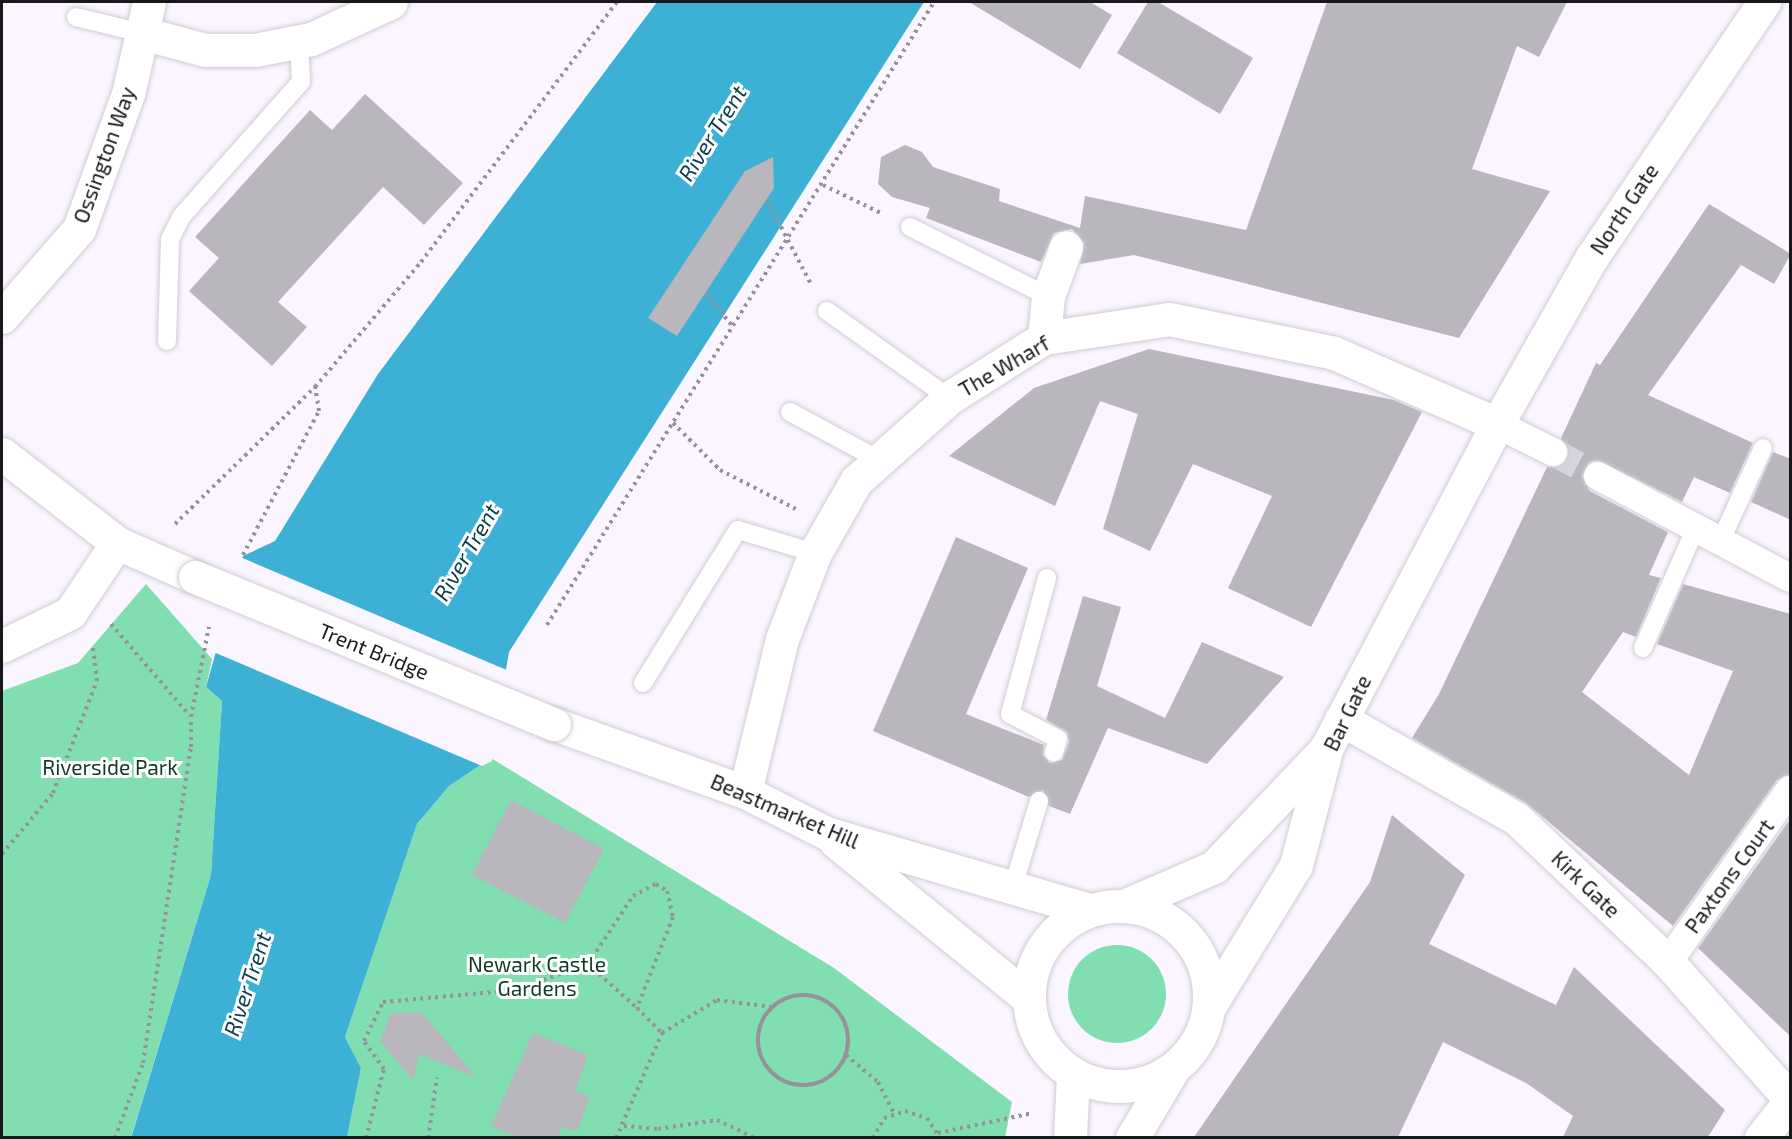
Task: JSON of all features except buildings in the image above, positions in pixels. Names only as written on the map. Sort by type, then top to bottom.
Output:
[{"type":"main road","name":"Ossington Way","points":[[2,317],[79,229],[128,94],[149,2]]},
{"type":"main road","points":[[142,33],[229,51],[299,41],[391,2]]},
{"type":"main road","name":"North Gate","points":[[1497,424],[1592,257],[1764,2]]},
{"type":"main road","points":[[1044,338],[1048,296],[1066,247]]},
{"type":"main road","name":"The Wharf","points":[[745,792],[782,639],[822,539],[856,481],[949,398],[1044,338],[1168,318],[1334,353],[1497,424]]},
{"type":"main road","name":"Bar Gate","points":[[1210,1005],[1296,865],[1334,733],[1497,424]]},
{"type":"main road","name":"Trent Bridge","points":[[2,454],[129,550],[554,724]]},
{"type":"main road","points":[[2,646],[51,626],[87,595],[129,550]]},
{"type":"main road","name":"Beastmarket Hill","points":[[554,724],[745,792],[826,833],[1089,910]]},
{"type":"main road","points":[[1070,1137],[1072,1089],[1033,1026],[1028,998],[1031,970],[1044,944],[1063,924],[1089,910],[1126,905],[1214,867],[1334,733]]},
{"type":"main road","name":"Kirk Gate","points":[[1334,733],[1517,819],[1668,962],[1791,1100]]},
{"type":"main road","points":[[826,833],[1028,998]]},
{"type":"main road","points":[[1126,905],[1154,911],[1179,926],[1197,949],[1208,976],[1210,1005],[1196,1044],[1173,1069],[1132,1137]]},
{"type":"main road","points":[[1072,1089],[1125,1087],[1173,1069]]},
{"type":"main road","points":[[1761,1137],[1791,1100]]},
{"type":"street","points":[[1497,424],[1553,452]]},
{"type":"street","points":[[1598,476],[1791,578]]},
{"type":"street","name":"Paxtons Court","points":[[1668,962],[1791,790]]},
{"type":"lane","points":[[76,17],[142,33]]},
{"type":"lane","points":[[167,341],[170,239],[181,217],[301,82],[299,41]]},
{"type":"lane","points":[[910,227],[1048,296]]},
{"type":"lane","points":[[827,311],[949,398]]},
{"type":"lane","points":[[790,412],[879,460]]},
{"type":"lane","points":[[1642,648],[1708,533],[1763,448]]},
{"type":"lane","points":[[643,683],[738,530],[822,539]]},
{"type":"lane","points":[[1047,578],[1010,714],[1058,739],[1054,752]]},
{"type":"lane","points":[[1013,887],[1039,801]]},
{"type":"path","points":[[129,550],[315,387],[421,262],[617,2]]},
{"type":"path","points":[[547,625],[823,185],[934,2]]},
{"type":"path","points":[[823,185],[910,227]]},
{"type":"path","points":[[766,200],[827,311]]},
{"type":"path","points":[[706,293],[733,327]]},
{"type":"path","points":[[242,558],[319,411],[315,387]]},
{"type":"path","points":[[673,423],[720,470],[822,539]]},
{"type":"path","points":[[87,595],[190,717]]},
{"type":"path","points":[[2,854],[53,794],[97,681],[87,595]]},
{"type":"path","points":[[115,1137],[143,1063],[191,747],[190,717],[211,618]]},
{"type":"path","points":[[366,1137],[384,1069],[364,1041],[383,1002],[515,990],[588,964],[633,896],[656,884],[667,891],[673,917],[637,1008]]},
{"type":"path","points":[[588,964],[662,1033]]},
{"type":"path","points":[[616,1137],[624,1126],[662,1033],[717,1000],[771,1006],[798,994],[827,1001],[846,1025],[846,1055],[833,1072],[814,1084],[778,1077],[758,1048],[762,1019],[771,1006]]},
{"type":"path","points":[[846,1055],[878,1082],[894,1113]]},
{"type":"path","points":[[428,1137],[437,1078]]},
{"type":"path","points":[[873,1137],[894,1113],[917,1113],[939,1135],[1072,1089]]},
{"type":"path","points":[[624,1126],[658,1128],[717,1120],[755,1137]]},
{"type":"green space","name":"Riverside Park","points":[[146,584],[212,659],[206,687],[222,701],[211,875],[131,1137],[2,1138],[2,691],[78,663]]},
{"type":"green space","name":"Newark Castle Gardens","points":[[491,758],[834,968],[1012,1102],[1005,1137],[347,1137],[361,1068],[345,1037],[417,824],[449,786]]},
{"type":"green space","points":[[1117,945],[1136,949],[1151,960],[1162,975],[1166,994],[1162,1013],[1151,1028],[1136,1039],[1117,1043],[1098,1039],[1083,1028],[1072,1013],[1068,994],[1072,975],[1083,960],[1098,949]]},
{"type":"water","name":"River Trent","points":[[657,2],[924,2],[509,652],[491,758],[449,786],[417,824],[345,1037],[361,1068],[347,1137],[131,1138],[211,875],[222,701],[206,687],[243,556],[275,541],[378,374]]},
{"type":"pier","points":[[240,557],[509,671],[492,761],[482,766],[211,651]]},
{"type":"tunnel","points":[[1553,452],[1598,476]]}]
